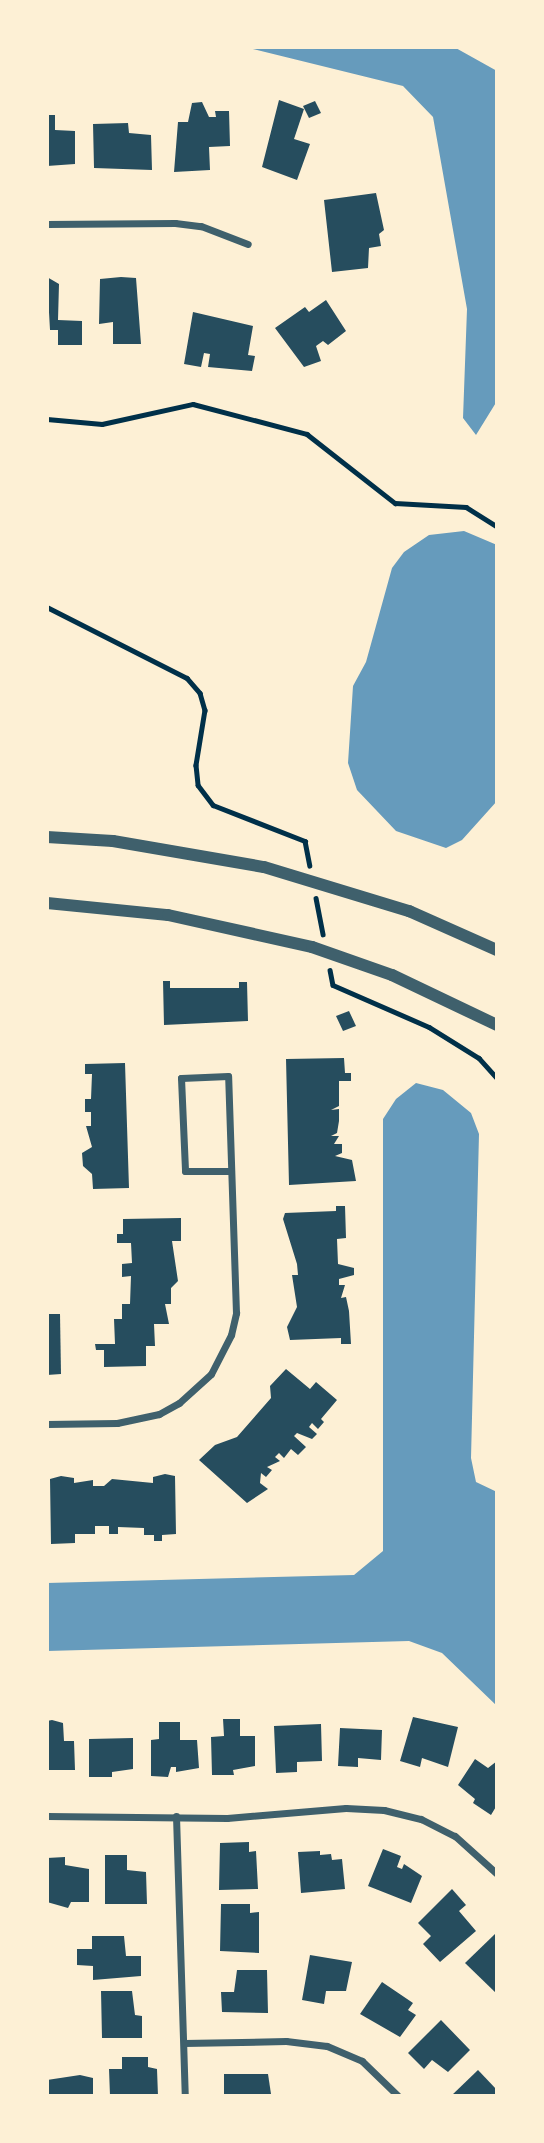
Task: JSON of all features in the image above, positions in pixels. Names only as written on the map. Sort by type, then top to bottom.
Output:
[{"type":"street","points":[[47,224],[175,223],[201,226],[248,244]]},
{"type":"street","points":[[47,836],[190,852],[313,881],[409,911],[497,950]]},
{"type":"street","points":[[47,903],[242,928],[327,952],[392,975],[497,1026]]},
{"type":"street","points":[[47,1424],[149,1418],[179,1403],[211,1374],[231,1335],[236,1313],[228,1076],[181,1078],[185,1171],[231,1171]]},
{"type":"street","points":[[47,1816],[176,1816],[384,1810],[421,1819],[454,1836],[497,1874]]},
{"type":"street","points":[[176,1816],[185,2096]]},
{"type":"street","points":[[184,2043],[286,2041],[327,2046],[362,2061],[398,2096]]},
{"type":"path","points":[[47,419],[102,424],[193,404],[307,434],[395,503],[467,507],[497,526]]},
{"type":"path","points":[[47,607],[187,678],[200,693],[205,710],[196,765],[198,785],[213,806],[305,841],[333,985],[429,1027],[479,1058],[497,1078]]},
{"type":"water","points":[[245,47],[454,47],[497,71],[497,401],[476,435],[463,418],[467,309],[433,117],[403,86]]},
{"type":"water","points":[[464,531],[497,545],[497,801],[462,840],[446,848],[396,831],[357,790],[348,763],[353,686],[366,662],[392,568],[404,552],[429,535]]},
{"type":"water","points":[[416,1083],[443,1090],[471,1113],[479,1134],[471,1458],[476,1482],[497,1492],[497,1706],[442,1653],[409,1641],[47,1651],[47,1583],[354,1575],[383,1551],[383,1119],[396,1099]]},
{"type":"building","points":[[279,100],[304,109],[294,139],[310,144],[297,180],[262,167]]},
{"type":"building","points":[[315,101],[321,113],[309,118],[303,106]]},
{"type":"building","points":[[202,102],[209,117],[216,117],[215,111],[229,111],[230,146],[209,147],[210,170],[174,172],[178,122],[188,122],[192,103]]},
{"type":"building","points":[[47,115],[55,115],[55,130],[75,131],[75,164],[47,166]]},
{"type":"building","points":[[128,123],[129,133],[151,135],[152,170],[94,168],[93,124]]},
{"type":"building","points":[[376,193],[384,230],[379,234],[381,246],[369,248],[368,268],[332,272],[324,200]]},
{"type":"building","points":[[47,277],[59,284],[58,320],[82,321],[82,345],[58,345],[58,330],[50,330]]},
{"type":"building","points":[[136,278],[141,344],[113,344],[113,322],[99,324],[100,279]]},
{"type":"building","points":[[326,300],[346,331],[328,345],[323,341],[316,346],[321,361],[304,367],[275,328],[305,307],[309,312]]},
{"type":"building","points":[[193,312],[253,326],[248,355],[255,356],[252,371],[208,367],[210,354],[204,353],[201,367],[184,364]]},
{"type":"building","points":[[163,981],[170,981],[170,988],[239,988],[239,982],[247,982],[248,1021],[164,1025]]},
{"type":"building","points":[[349,1011],[356,1026],[343,1031],[336,1016]]},
{"type":"building","points":[[344,1058],[345,1073],[351,1073],[351,1081],[339,1081],[339,1106],[331,1110],[339,1109],[339,1121],[337,1133],[331,1136],[339,1136],[334,1144],[342,1144],[342,1153],[335,1156],[352,1160],[356,1181],[289,1185],[286,1059]]},
{"type":"building","points":[[125,1063],[129,1188],[93,1189],[92,1174],[83,1166],[82,1153],[92,1147],[86,1126],[91,1126],[91,1112],[85,1112],[85,1099],[91,1099],[92,1074],[85,1074],[85,1064]]},
{"type":"building","points":[[336,1206],[345,1206],[346,1238],[337,1239],[338,1264],[354,1268],[354,1275],[339,1279],[339,1285],[345,1285],[341,1298],[346,1297],[351,1344],[341,1344],[341,1338],[290,1340],[287,1327],[297,1307],[292,1275],[298,1275],[283,1219],[285,1213],[336,1211]]},
{"type":"building","points":[[181,1218],[181,1241],[172,1241],[178,1281],[171,1288],[171,1304],[165,1304],[169,1324],[154,1324],[155,1346],[146,1346],[146,1366],[104,1367],[104,1350],[96,1350],[95,1344],[115,1344],[114,1319],[122,1319],[122,1304],[130,1304],[131,1276],[122,1277],[122,1264],[132,1263],[131,1243],[117,1243],[117,1234],[123,1234],[123,1219]]},
{"type":"building","points":[[47,1314],[60,1314],[61,1374],[47,1375]]},
{"type":"building","points":[[286,1369],[310,1389],[316,1382],[337,1400],[321,1419],[324,1422],[318,1429],[312,1423],[309,1427],[317,1434],[312,1439],[297,1433],[294,1436],[306,1447],[298,1455],[291,1449],[284,1458],[279,1453],[275,1457],[280,1461],[267,1467],[272,1470],[266,1477],[261,1473],[260,1483],[268,1489],[247,1503],[199,1460],[215,1445],[237,1437],[271,1398],[270,1386]]},
{"type":"building","points":[[165,1474],[175,1476],[176,1534],[162,1535],[162,1541],[154,1541],[154,1535],[144,1535],[144,1528],[118,1527],[118,1534],[109,1534],[109,1526],[95,1526],[95,1534],[75,1534],[75,1543],[51,1544],[50,1479],[61,1476],[74,1478],[74,1483],[93,1480],[93,1486],[104,1486],[112,1479],[153,1483],[153,1477]]},
{"type":"building","points":[[413,1717],[458,1727],[448,1767],[422,1758],[420,1767],[400,1761]]},
{"type":"building","points":[[223,1719],[240,1719],[240,1736],[255,1736],[255,1766],[233,1770],[234,1775],[212,1775],[211,1737],[224,1736]]},
{"type":"building","points":[[47,1721],[63,1723],[64,1741],[74,1741],[75,1770],[47,1770]]},
{"type":"building","points":[[159,1722],[180,1722],[180,1740],[197,1740],[199,1768],[176,1772],[176,1767],[171,1767],[168,1777],[151,1776],[151,1740],[159,1739]]},
{"type":"building","points":[[321,1724],[322,1761],[297,1762],[297,1772],[276,1773],[274,1726]]},
{"type":"building","points":[[340,1728],[382,1730],[381,1760],[358,1758],[358,1767],[338,1766]]},
{"type":"building","points":[[133,1738],[133,1769],[112,1772],[112,1777],[89,1777],[89,1739]]},
{"type":"building","points":[[475,1759],[488,1768],[497,1761],[497,1805],[491,1815],[473,1803],[475,1799],[458,1785]]},
{"type":"building","points":[[249,1842],[249,1852],[256,1851],[258,1889],[219,1890],[220,1843]]},
{"type":"building","points":[[383,1849],[401,1856],[397,1867],[402,1869],[404,1864],[422,1876],[411,1903],[368,1886]]},
{"type":"building","points":[[320,1851],[320,1855],[331,1854],[332,1860],[342,1859],[345,1889],[301,1893],[298,1852]]},
{"type":"building","points":[[105,1855],[127,1855],[127,1870],[146,1872],[147,1904],[105,1904]]},
{"type":"building","points":[[65,1857],[65,1865],[89,1869],[89,1902],[71,1902],[68,1908],[47,1902],[47,1858]]},
{"type":"building","points":[[452,1889],[466,1905],[459,1911],[476,1931],[440,1962],[423,1944],[431,1936],[418,1923]]},
{"type":"building","points":[[221,1904],[250,1904],[250,1913],[259,1912],[259,1953],[220,1951]]},
{"type":"building","points":[[497,1935],[497,1994],[465,1963]]},
{"type":"building","points":[[92,1936],[124,1936],[126,1956],[141,1956],[141,1976],[93,1980],[93,1966],[77,1965],[77,1949],[92,1949]]},
{"type":"building","points":[[310,1955],[352,1962],[346,1991],[326,1991],[324,2004],[302,2000]]},
{"type":"building","points":[[237,1970],[267,1970],[268,2013],[222,2012],[221,1992],[234,1992]]},
{"type":"building","points":[[382,1982],[413,2003],[408,2010],[416,2015],[400,2037],[360,2014]]},
{"type":"building","points":[[101,1991],[132,1991],[135,2015],[142,2016],[142,2038],[102,2038]]},
{"type":"building","points":[[441,2020],[470,2050],[448,2072],[432,2060],[424,2069],[408,2053]]},
{"type":"building","points":[[122,2057],[148,2057],[148,2067],[157,2069],[158,2096],[110,2096],[109,2069],[122,2069]]},
{"type":"building","points":[[478,2070],[497,2090],[497,2096],[451,2096]]},
{"type":"building","points":[[224,2074],[268,2074],[271,2094],[224,2096]]},
{"type":"building","points":[[80,2075],[93,2078],[93,2096],[48,2096],[47,2080]]}]
